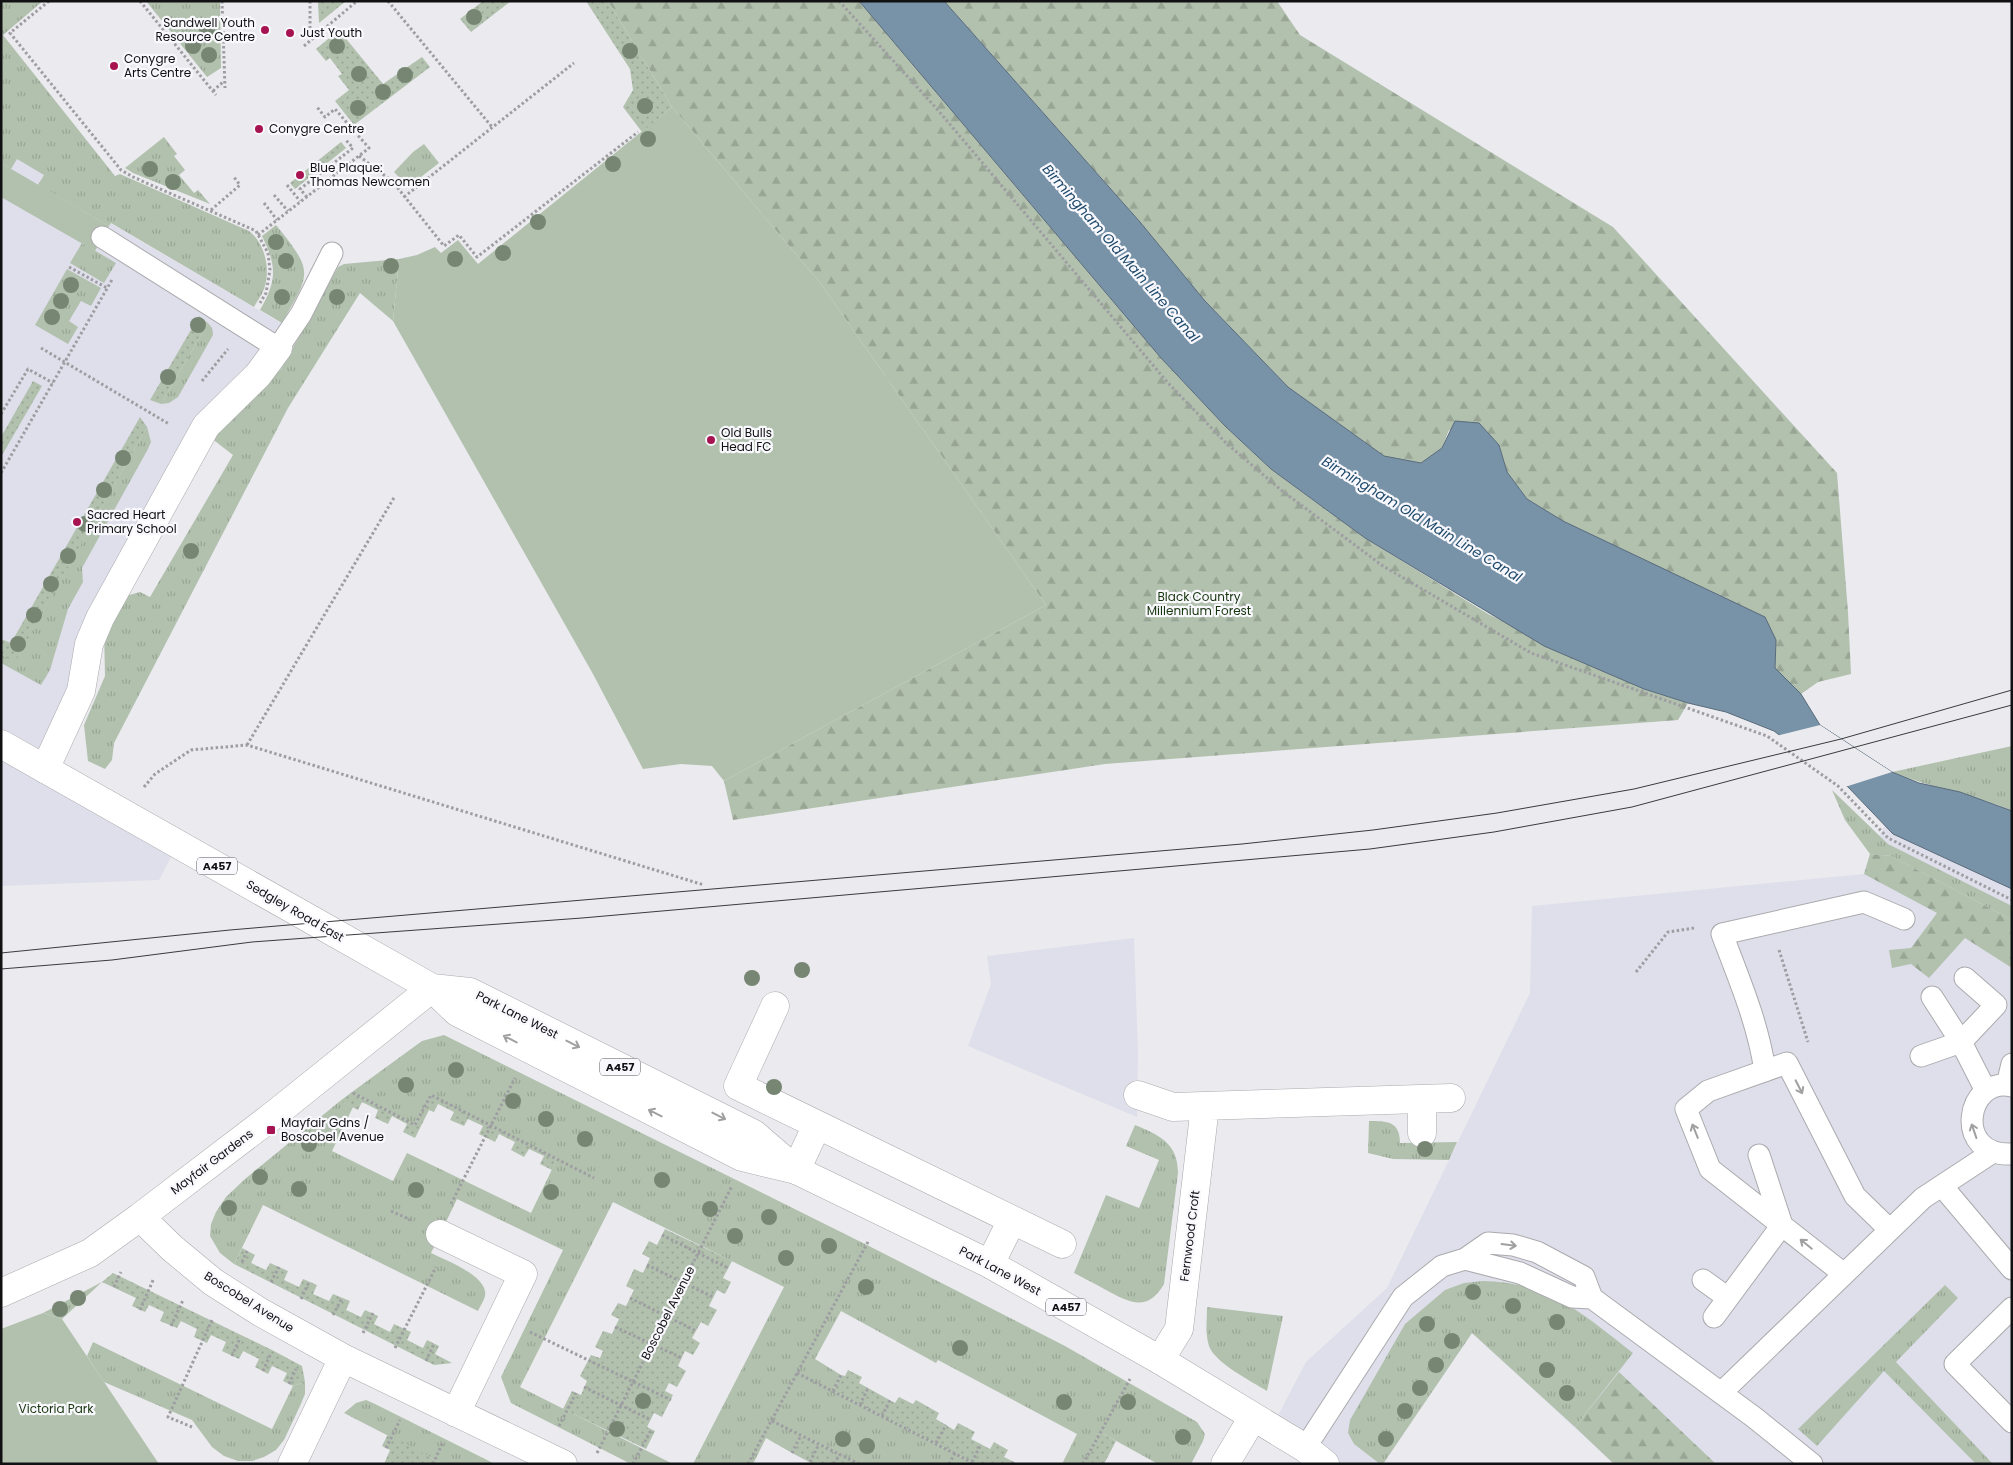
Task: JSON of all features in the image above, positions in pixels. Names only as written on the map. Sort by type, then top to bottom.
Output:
[{"type":"street","points":[[45,769],[81,691],[89,644],[100,618],[206,426],[258,375],[278,348]]},
{"type":"street","name":"Sedgley Road East","points":[[1,744],[432,988]]},
{"type":"street","name":"Park Lane West","points":[[432,988],[470,992],[754,1134],[796,1170],[990,1264],[1160,1360],[1315,1456]]},
{"type":"street","name":"Mayfair Gardens","points":[[1,1293],[90,1253],[275,1114],[432,988]]},
{"type":"street","points":[[775,1006],[738,1086],[1062,1244]]},
{"type":"street","points":[[1138,1095],[1173,1107],[1451,1098]]},
{"type":"street","points":[[1422,1099],[1422,1133]]},
{"type":"street","name":"Fernwood Croft","points":[[1160,1360],[1179,1329],[1205,1106]]},
{"type":"street","points":[[796,1170],[817,1125]]},
{"type":"street","name":"Boscobel Avenue","points":[[140,1217],[172,1248],[213,1282],[260,1312],[343,1358],[563,1464]]},
{"type":"street","points":[[990,1264],[1012,1220]]},
{"type":"street","points":[[440,1234],[524,1274],[456,1413]]},
{"type":"street","points":[[292,1464],[343,1358]]},
{"type":"street","points":[[1225,1464],[1253,1417]]},
{"type":"lane","points":[[102,237],[278,348],[301,314],[332,253]]},
{"type":"lane","points":[[1765,1071],[1762,1048],[1753,1016],[1722,934],[1864,902],[1904,919]]},
{"type":"lane","points":[[1921,1056],[1961,1042],[1996,1005],[1965,978]]},
{"type":"lane","points":[[1932,997],[1961,1042],[1986,1091]]},
{"type":"lane","points":[[1844,1274],[1710,1169],[1686,1109],[1708,1091],[1786,1063],[1855,1196],[1890,1230]]},
{"type":"lane","points":[[2003,1153],[1988,1150],[1978,1142],[1971,1120],[1973,1109],[1978,1099],[1986,1091],[1996,1087],[2010,1086],[2012,1064]]},
{"type":"lane","points":[[1721,1393],[1923,1198],[2003,1153]]},
{"type":"lane","points":[[1759,1156],[1782,1225]]},
{"type":"lane","points":[[1942,1186],[2012,1269]]},
{"type":"lane","points":[[1714,1317],[1782,1225]]},
{"type":"lane","points":[[1315,1456],[1403,1297],[1442,1266],[1465,1260],[1520,1273],[1572,1297],[1592,1298],[1721,1393],[1812,1464]]},
{"type":"lane","points":[[1703,1280],[1728,1298]]},
{"type":"lane","points":[[2012,1308],[1951,1360],[2012,1422]]},
{"type":"path","points":[[49,1],[10,33],[121,170],[133,177],[249,227],[256,231],[268,253],[270,270],[266,293],[245,328],[198,386]]},
{"type":"path","points":[[140,1],[216,95]]},
{"type":"path","points":[[222,1],[225,88]]},
{"type":"path","points":[[310,1],[310,41]]},
{"type":"path","points":[[304,46],[357,1]]},
{"type":"path","points":[[388,1],[492,127]]},
{"type":"path","points":[[839,1],[936,110],[1168,383],[1226,443],[1281,490],[1383,566],[1531,652],[1767,736],[1838,786],[1888,838],[2012,900]]},
{"type":"path","points":[[404,197],[574,63]]},
{"type":"path","points":[[213,91],[225,81]]},
{"type":"path","points":[[258,234],[369,148],[335,109],[325,117],[317,107]]},
{"type":"path","points":[[359,156],[393,182],[444,246],[459,235],[477,257],[638,132]]},
{"type":"path","points":[[307,197],[300,189],[353,148],[345,139]]},
{"type":"path","points":[[210,210],[240,185],[233,176]]},
{"type":"path","points":[[287,185],[300,201]]},
{"type":"path","points":[[274,195],[288,211]]},
{"type":"path","points":[[264,204],[277,220]]},
{"type":"path","points":[[1,473],[127,253]]},
{"type":"path","points":[[68,267],[107,288]]},
{"type":"path","points":[[1,414],[28,369],[53,383]]},
{"type":"path","points":[[164,432],[174,416]]},
{"type":"path","points":[[247,745],[395,496]]},
{"type":"path","points":[[123,813],[155,774],[191,750],[247,745],[704,885]]},
{"type":"path","points":[[347,1090],[415,1125],[430,1095],[594,1178]]},
{"type":"path","name":"Boscobel Avenue","points":[[597,1453],[735,1180]]},
{"type":"path","points":[[662,1236],[728,1268]]},
{"type":"path","points":[[748,1464],[870,1238]]},
{"type":"path","points":[[647,1265],[713,1297]]},
{"type":"path","points":[[114,1287],[124,1266]]},
{"type":"path","points":[[269,1287],[279,1267]]},
{"type":"path","points":[[140,1310],[154,1278]]},
{"type":"path","points":[[300,1303],[309,1282]]},
{"type":"path","points":[[331,1319],[342,1298]]},
{"type":"path","points":[[630,1298],[696,1331]]},
{"type":"path","points":[[171,1326],[183,1300]]},
{"type":"path","points":[[362,1334],[373,1313]]},
{"type":"path","points":[[192,1427],[168,1417],[214,1316]]},
{"type":"path","points":[[615,1327],[682,1358]]},
{"type":"path","points":[[524,1329],[671,1400]]},
{"type":"path","points":[[232,1356],[242,1336]]},
{"type":"path","points":[[423,1365],[434,1344]]},
{"type":"path","points":[[263,1371],[272,1350]]},
{"type":"path","points":[[798,1373],[973,1463],[981,1444]]},
{"type":"path","points":[[833,1391],[841,1375]]},
{"type":"path","points":[[1083,1464],[1132,1375]]},
{"type":"path","points":[[584,1387],[650,1420]]},
{"type":"path","points":[[860,1405],[868,1388]]},
{"type":"path","points":[[555,1432],[576,1393]]},
{"type":"path","points":[[882,1416],[890,1400]]},
{"type":"path","points":[[386,1448],[401,1417]]},
{"type":"path","points":[[772,1421],[859,1464]]},
{"type":"path","points":[[936,1443],[946,1425]]},
{"type":"path","points":[[633,1464],[651,1430]]},
{"type":"path","points":[[792,1452],[801,1435]]},
{"type":"path","points":[[433,1464],[444,1439]]},
{"type":"path","points":[[810,1462],[819,1444]]},
{"type":"path","points":[[950,1464],[955,1453]]},
{"type":"path","points":[[834,1464],[840,1454]]},
{"type":"shaded area","name":"Sacred Heart Primary School","points":[[1,140],[110,223],[291,329],[206,426],[45,768],[178,844],[159,880],[1,886]]},
{"type":"shaded area","points":[[1899,798],[2012,848],[2012,1464],[1614,1464],[1472,1333],[1383,1464],[1325,1464],[1271,1429],[1306,1362],[1387,1288],[1530,993],[1532,906],[1864,874],[1870,854]]},
{"type":"shaded area","points":[[1134,938],[1138,1053],[1137,1117],[968,1046],[991,984],[987,956]]},
{"type":"green space","points":[[1,1],[43,1],[3,35],[115,176],[120,174],[249,231],[255,236],[263,250],[267,274],[264,289],[254,307],[111,223],[109,226],[38,185],[44,175],[17,159],[11,169],[1,163]]},
{"type":"green space","points":[[146,1],[220,1],[221,68],[207,77]]},
{"type":"green space","points":[[318,1],[346,1],[319,23]]},
{"type":"green space","points":[[483,1],[511,1],[471,32],[460,19]]},
{"type":"green space","points":[[586,1],[608,1],[672,107],[642,132],[623,107],[633,90],[630,69]]},
{"type":"green space","name":"Black Country Millennium Forest","points":[[608,1],[859,1],[1161,358],[1225,426],[1271,469],[1365,538],[1488,614],[1644,689],[1688,703],[1678,720],[1105,764],[733,820],[724,781],[1046,605],[821,284],[672,107]]},
{"type":"green space","points":[[944,1],[1277,1],[1300,35],[1613,227],[1837,473],[1851,674],[1818,682],[1801,694],[1775,668],[1776,640],[1625,552],[1563,521],[1527,499],[1507,472],[1499,445],[1449,430],[1442,448],[1421,463],[1384,456],[1288,387],[1205,301],[1140,222]]},
{"type":"green space","points":[[339,30],[383,84],[422,57],[430,67],[354,125],[335,101],[349,90],[338,76],[342,74],[330,58],[326,61],[316,49]]},
{"type":"green space","points":[[672,107],[821,284],[1046,605],[724,781],[712,766],[681,764],[643,769],[593,674],[393,321],[399,259],[417,255],[435,247],[441,253],[458,240],[478,264]]},
{"type":"green space","points":[[164,137],[177,154],[174,156],[185,170],[179,175],[194,193],[198,190],[210,204],[125,168]]},
{"type":"green space","points":[[341,142],[346,148],[295,189],[290,183]]},
{"type":"green space","points":[[424,144],[439,163],[408,187],[394,172],[413,152]]},
{"type":"green space","points":[[1,163],[109,226],[95,251],[1,197]]},
{"type":"green space","points":[[276,225],[297,253],[304,272],[299,293],[282,323],[260,310],[270,290],[273,273],[270,256],[262,236]]},
{"type":"green space","points":[[82,243],[116,263],[104,283],[70,263]]},
{"type":"green space","points":[[399,259],[393,321],[360,293],[288,408],[114,743],[112,760],[105,769],[88,761],[84,725],[105,676],[104,630],[122,597],[140,592],[150,597],[233,455],[211,438],[281,369],[338,267],[344,264]]},
{"type":"green space","points":[[67,269],[101,288],[91,306],[81,301],[69,321],[78,327],[68,344],[35,325]]},
{"type":"green space","points":[[199,316],[208,323],[161,404],[150,400]]},
{"type":"green space","points":[[208,323],[212,328],[213,335],[178,397],[169,403],[161,404]]},
{"type":"green space","points":[[33,381],[42,386],[1,457],[1,437]]},
{"type":"green space","points":[[140,417],[147,427],[15,662],[1,654],[1,639],[11,643]]},
{"type":"green space","points":[[147,427],[151,442],[82,568],[83,582],[68,609],[50,670],[41,685],[1,663],[1,654],[15,661]]},
{"type":"green space","points":[[2012,746],[2012,811],[1892,772]]},
{"type":"green space","points":[[1832,790],[1888,844],[2012,906],[2012,920],[1891,856],[1870,854],[1845,820]]},
{"type":"green space","points":[[1870,854],[1891,856],[2012,920],[2012,968],[1965,938],[1929,978],[1911,964],[1892,968],[1889,950],[1911,948],[1937,913],[1864,874]]},
{"type":"green space","points":[[444,1035],[867,1245],[1065,1346],[1197,1422],[1205,1434],[1191,1464],[1158,1464],[1100,1432],[1083,1464],[1062,1464],[1077,1434],[938,1360],[936,1363],[841,1311],[815,1359],[841,1375],[833,1391],[975,1464],[859,1464],[801,1435],[792,1453],[766,1438],[753,1464],[693,1464],[784,1287],[613,1202],[520,1387],[673,1464],[631,1464],[511,1403],[501,1377],[563,1250],[457,1199],[431,1253],[455,1264],[473,1275],[480,1282],[485,1296],[478,1311],[263,1205],[234,1264],[220,1253],[210,1236],[211,1224],[226,1197],[245,1179],[340,1101],[353,1107],[332,1151],[393,1181],[407,1153],[531,1213],[557,1159],[431,1096],[415,1125],[352,1092],[422,1041]]},
{"type":"green space","points":[[352,1092],[415,1125],[431,1095],[557,1159],[552,1170],[540,1164],[544,1156],[529,1149],[524,1157],[511,1150],[515,1142],[499,1134],[495,1142],[479,1134],[483,1126],[468,1119],[464,1126],[450,1120],[454,1112],[438,1104],[434,1112],[429,1110],[415,1138],[403,1132],[407,1124],[392,1116],[388,1124],[375,1118],[378,1110],[362,1102],[358,1110],[340,1101]]},
{"type":"green space","points":[[1369,1121],[1387,1122],[1395,1126],[1398,1130],[1400,1143],[1457,1142],[1449,1160],[1393,1159],[1368,1153]]},
{"type":"green space","points":[[1135,1125],[1152,1132],[1171,1147],[1175,1154],[1178,1173],[1164,1284],[1152,1299],[1145,1302],[1131,1301],[1123,1298],[1074,1273],[1106,1195],[1139,1208],[1159,1160],[1126,1146]]},
{"type":"green space","points":[[665,1229],[732,1261],[723,1278],[731,1282],[725,1294],[717,1290],[709,1306],[717,1310],[708,1326],[701,1322],[692,1338],[700,1343],[693,1355],[685,1351],[678,1366],[686,1371],[677,1387],[669,1383],[665,1391],[673,1395],[662,1417],[654,1413],[647,1427],[655,1431],[646,1449],[563,1409],[572,1391],[581,1395],[587,1381],[580,1376],[591,1355],[600,1358],[603,1351],[595,1347],[603,1331],[612,1334],[619,1319],[611,1315],[618,1303],[626,1306],[634,1290],[626,1286],[634,1269],[643,1273],[650,1258],[642,1254],[649,1241],[657,1245]]},
{"type":"green space","points":[[242,1248],[255,1255],[251,1263],[266,1270],[270,1263],[288,1271],[284,1280],[299,1287],[303,1279],[317,1285],[313,1294],[329,1301],[333,1294],[350,1301],[346,1310],[361,1317],[365,1310],[378,1316],[374,1324],[390,1332],[394,1324],[411,1332],[407,1340],[423,1348],[427,1340],[439,1346],[435,1354],[452,1363],[434,1365],[234,1264]]},
{"type":"green space","points":[[113,1273],[302,1366],[305,1382],[293,1386],[283,1381],[287,1373],[272,1366],[268,1374],[255,1367],[259,1359],[243,1351],[239,1359],[222,1351],[226,1342],[211,1335],[207,1343],[194,1337],[197,1329],[181,1321],[177,1328],[160,1321],[164,1312],[149,1305],[145,1312],[132,1306],[136,1298],[102,1282]]},
{"type":"green space","points":[[1483,1281],[1528,1287],[1547,1294],[1582,1314],[1633,1353],[1575,1427],[1472,1333],[1383,1464],[1380,1464],[1354,1444],[1348,1433],[1350,1420],[1405,1324],[1445,1290],[1464,1283]]},
{"type":"green space","points":[[102,1282],[62,1319],[43,1313]]},
{"type":"green space","points":[[1945,1285],[1958,1298],[1896,1362],[1993,1464],[1976,1464],[1884,1371],[1817,1446],[1798,1429]]},
{"type":"green space","points":[[1207,1307],[1283,1316],[1267,1391],[1234,1371],[1218,1359],[1213,1352],[1207,1337]]},
{"type":"green space","name":"Victoria Park","points":[[43,1313],[62,1319],[159,1464],[1,1464],[1,1329]]},
{"type":"green space","points":[[93,1342],[272,1429],[293,1386],[305,1382],[305,1394],[284,1440],[276,1450],[252,1461],[238,1461],[224,1456],[212,1447],[192,1420],[104,1382],[87,1356]]},
{"type":"green space","points":[[848,1370],[862,1377],[859,1383],[895,1403],[899,1397],[913,1404],[916,1400],[939,1413],[936,1419],[954,1430],[958,1423],[975,1432],[971,1439],[990,1449],[994,1442],[1008,1450],[1004,1457],[1018,1464],[975,1464],[833,1391],[841,1375],[845,1376]]},
{"type":"green space","points":[[1619,1372],[1716,1464],[1614,1464],[1575,1427]]},
{"type":"green space","points":[[366,1400],[495,1464],[443,1464],[344,1413],[356,1403]]},
{"type":"green space","points":[[1100,1432],[1116,1441],[1104,1464],[1083,1464]]},
{"type":"green space","points":[[388,1434],[443,1464],[384,1464],[390,1450],[382,1446]]},
{"type":"green space","points":[[801,1435],[859,1464],[813,1464],[792,1453]]},
{"type":"water","name":"Birmingham Old Main Line Canal","points":[[859,1],[944,1],[1140,222],[1205,301],[1288,387],[1384,456],[1421,463],[1442,448],[1455,421],[1479,423],[1499,445],[1507,472],[1527,499],[1563,521],[1765,617],[1776,640],[1775,668],[1801,694],[1820,725],[1892,772],[1919,783],[1960,792],[2012,811],[2012,889],[1893,834],[1848,787],[1774,731],[1726,712],[1688,703],[1644,689],[1544,646],[1365,538],[1271,469],[1225,426],[1161,358]]},
{"type":"pier","points":[[1820,725],[1892,772],[1845,787],[1776,736]]},
{"type":"tram line","points":[[1,953],[230,930],[1242,844],[1373,830],[1497,813],[1634,789],[1841,739],[2012,690]]},
{"type":"tram line","points":[[1,969],[112,960],[252,942],[582,918],[1370,849],[1494,832],[1632,807],[2012,705]]},
{"type":"place","name":"Sandwell Youth Resource Centre","points":[[265,30]]},
{"type":"place","name":"Just Youth","points":[[290,33]]},
{"type":"place","name":"Conygre Arts Centre","points":[[114,66]]},
{"type":"place","name":"Conygre Centre","points":[[259,129]]},
{"type":"place","name":"Blue Plaque: Thomas Newcomen","points":[[300,175]]},
{"type":"place","name":"Old Bulls Head FC","points":[[711,440]]},
{"type":"place","name":"Sacred Heart Primary School","points":[[77,522]]},
{"type":"place","name":"Mayfair Gdns / Boscobel Avenue","points":[[271,1130]]}]
